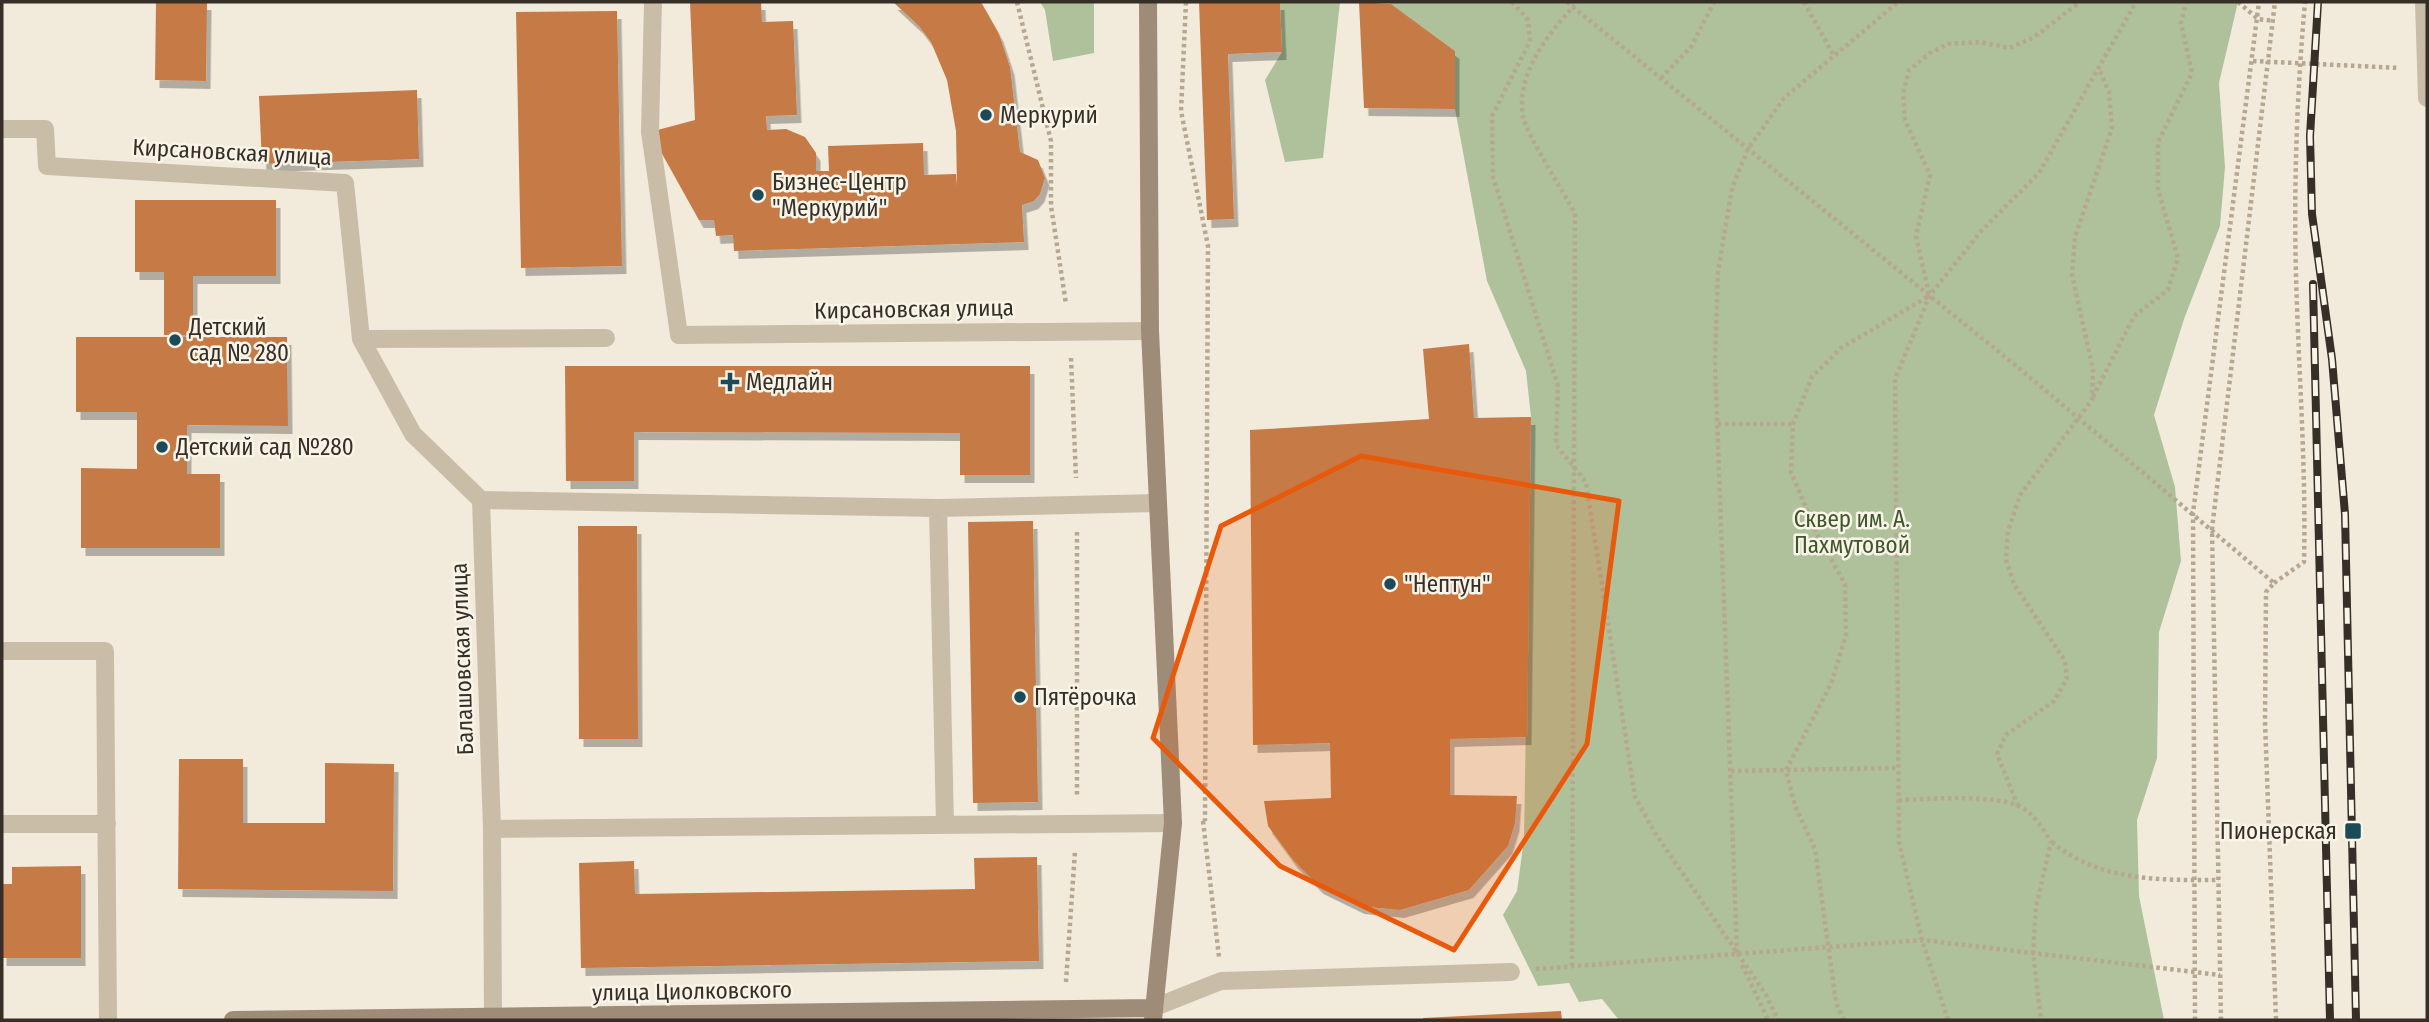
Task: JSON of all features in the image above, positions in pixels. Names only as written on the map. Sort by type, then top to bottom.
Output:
[{"type":"main road","points":[[1148,2],[1150,331],[1173,823],[1153,1014]]},
{"type":"main road","name":"улица Циолковского","points":[[233,1020],[493,1019],[1064,1010],[1153,1014]]},
{"type":"street","name":"Кирсановская улица","points":[[653,2],[650,132],[679,335],[1150,331]]},
{"type":"street","points":[[2424,2],[2427,98]]},
{"type":"street","name":"Кирсановская улица","points":[[2,129],[45,129],[47,166],[345,183],[361,339]]},
{"type":"street","points":[[606,338],[361,339],[413,434],[481,500],[938,509],[1158,503]]},
{"type":"street","name":"Балашовская улица","points":[[481,500],[492,829],[493,1019]]},
{"type":"street","points":[[938,509],[944,825]]},
{"type":"street","points":[[5,651],[105,650],[108,1020]]},
{"type":"street","points":[[492,829],[1173,823]]},
{"type":"street","points":[[2,824],[107,824]]},
{"type":"street","points":[[1153,1014],[1221,981],[1511,972]]},
{"type":"path","points":[[1017,2],[1052,141],[1051,206],[1071,332],[1077,505],[1077,824],[1064,1010]]},
{"type":"path","points":[[1186,2],[1181,111],[1208,246],[1205,821],[1221,981]]},
{"type":"path","points":[[1512,2],[1528,20],[1530,41],[1492,116],[1493,177],[1558,386],[1556,445],[1586,482],[1634,797],[1655,833],[1766,995],[1778,1020]]},
{"type":"path","points":[[1567,2],[1930,295],[2274,583]]},
{"type":"path","points":[[1572,966],[1575,213],[1523,118],[1527,76],[1544,39],[1577,2]]},
{"type":"path","points":[[1661,78],[1691,47],[1714,2]]},
{"type":"path","points":[[1804,2],[1835,56]]},
{"type":"path","points":[[1768,1020],[1737,953],[1718,424],[1718,272],[1732,188],[1748,149],[1784,98],[1898,2]]},
{"type":"path","points":[[1930,295],[1916,236],[1930,175],[1905,120],[1903,94],[1909,70],[1930,53],[1948,44],[1980,42],[2008,48],[2033,38],[2080,2]]},
{"type":"path","points":[[1948,1020],[1922,940],[1899,842],[1895,379],[1930,295],[1982,230],[2039,173],[2136,2]]},
{"type":"path","points":[[2018,806],[1997,754],[2007,735],[2054,701],[2067,679],[2065,660],[2014,584],[2006,560],[2008,531],[2020,495],[2077,416],[2092,400],[2134,316],[2168,290],[2178,258],[2158,190],[2158,142],[2192,73],[2181,23],[2186,2]]},
{"type":"path","points":[[2238,2],[2258,19],[2274,21]]},
{"type":"path","points":[[2195,1020],[2193,513],[2259,2]]},
{"type":"path","points":[[2221,1020],[2212,529],[2276,2]]},
{"type":"path","points":[[2276,1020],[2265,722],[2266,592],[2274,583],[2304,562],[2306,473],[2297,303],[2297,138],[2305,2]]},
{"type":"path","points":[[2253,61],[2426,69]]},
{"type":"path","points":[[2092,400],[2093,369],[2072,275],[2075,237],[2112,128],[2109,92],[2099,68]]},
{"type":"path","points":[[1844,1020],[1836,1003],[1815,849],[1795,806],[1786,770],[1832,684],[1846,635],[1845,584],[1817,534],[1791,472],[1793,424],[1812,377],[1841,348],[1930,295]]},
{"type":"path","points":[[1718,424],[1793,424]]},
{"type":"path","points":[[1731,771],[1898,768]]},
{"type":"path","points":[[1899,800],[1967,798],[2018,806],[2039,822],[2051,842],[2070,857],[2106,871],[2149,881],[2219,880]]},
{"type":"path","points":[[1173,823],[1205,821]]},
{"type":"path","points":[[2041,1020],[2034,953],[2036,907],[2051,842]]},
{"type":"path","points":[[1511,972],[1922,940],[2220,975]]},
{"type":"highlighted area","points":[[1361,456],[1619,501],[1587,744],[1454,950],[1280,866],[1153,738],[1221,526]]},
{"type":"green space","points":[[1040,2],[1094,2],[1094,53],[1053,61],[1045,10]]},
{"type":"green space","points":[[1280,2],[1340,2],[1323,158],[1285,162],[1265,80],[1282,52]]},
{"type":"green space","name":"Сквер им. А. Пахмутовой","points":[[1388,2],[2238,2],[2219,83],[2225,167],[2220,226],[2184,319],[2154,415],[2175,487],[2181,561],[2159,632],[2157,758],[2137,820],[2139,896],[2164,1020],[1619,1020],[1602,999],[1579,1002],[1569,983],[1538,986],[1503,915],[1517,891],[1524,839],[1531,417],[1526,371],[1487,281],[1455,109],[1455,51]]},
{"type":"building","points":[[156,2],[207,2],[206,81],[155,80]]},
{"type":"building","points":[[690,2],[761,2],[762,22],[793,21],[797,115],[766,116],[767,130],[786,129],[805,137],[816,153],[816,171],[829,171],[828,146],[923,143],[924,175],[956,174],[957,188],[956,131],[947,80],[931,42],[919,26],[893,2],[981,2],[999,34],[1010,67],[1020,152],[1038,160],[1045,178],[1040,194],[1034,201],[1022,205],[1024,242],[734,251],[733,235],[716,236],[714,220],[699,220],[650,132],[695,120]]},
{"type":"building","points":[[1199,2],[1280,2],[1282,52],[1228,54],[1234,219],[1207,220]]},
{"type":"building","points":[[1359,2],[1391,4],[1455,51],[1455,109],[1364,108]]},
{"type":"building","points":[[617,11],[622,266],[521,268],[516,12]]},
{"type":"building","points":[[417,90],[419,159],[262,164],[259,96]]},
{"type":"building","points":[[135,200],[276,200],[276,276],[193,276],[193,335],[164,335],[164,272],[135,272]]},
{"type":"building","name":"Детский сад №280","points":[[76,337],[287,337],[288,426],[187,425],[187,474],[220,474],[220,548],[81,548],[81,468],[137,469],[137,412],[76,412]]},
{"type":"building","name":"\"Нептун\"","points":[[1469,344],[1474,418],[1531,417],[1527,737],[1450,739],[1450,795],[1517,796],[1515,823],[1508,846],[1469,890],[1400,910],[1360,906],[1319,886],[1293,860],[1268,826],[1264,801],[1331,798],[1330,743],[1253,745],[1250,430],[1429,419],[1423,349]]},
{"type":"building","points":[[565,366],[1030,366],[1030,475],[960,475],[960,433],[634,432],[634,481],[566,481]]},
{"type":"building","points":[[1033,521],[1038,802],[973,803],[968,522]]},
{"type":"building","points":[[578,526],[637,526],[638,739],[579,739]]},
{"type":"building","points":[[179,759],[243,759],[243,823],[325,823],[325,763],[394,764],[393,891],[178,889]]},
{"type":"building","points":[[1037,857],[1039,961],[581,968],[579,863],[634,861],[635,894],[975,889],[974,858]]},
{"type":"building","points":[[81,866],[81,958],[2,958],[2,884],[12,884],[12,867]]},
{"type":"building","points":[[1561,1011],[1562,1020],[1423,1020],[1423,1018]]},
{"type":"railway","points":[[2318,2],[2310,136],[2312,214],[2332,359],[2345,514],[2356,1020]]},
{"type":"railway","points":[[2313,284],[2330,1020]]},
{"type":"place","name":"Меркурий","points":[[986,115]]},
{"type":"place","name":"Бизнес-Центр \"Меркурий\"","points":[[758,195]]},
{"type":"place","name":"Детский сад № 280","points":[[175,340]]},
{"type":"place","name":"Медлайн","points":[[730,382]]},
{"type":"place","name":"Детский сад №280","points":[[162,447]]},
{"type":"place","name":"\"Нептун\"","points":[[1390,584]]},
{"type":"place","name":"Пятёрочка","points":[[1020,697]]},
{"type":"place","name":"Пионерская","points":[[2353,831]]}]
